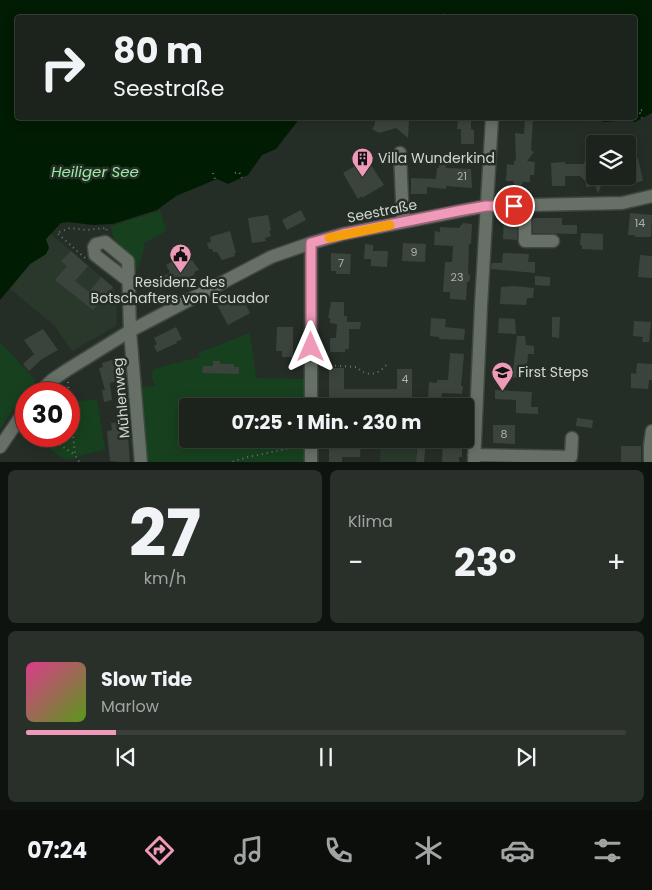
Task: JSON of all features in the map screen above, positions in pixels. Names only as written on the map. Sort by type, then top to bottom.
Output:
[{"type":"street","points":[[472,398],[492,120]]},
{"type":"street","points":[[400,153],[403,222]]},
{"type":"street","name":"Seestraße","points":[[50,382],[130,331],[271,257],[311,243],[343,234],[486,206],[622,203],[652,196]]},
{"type":"street","points":[[525,206],[525,241],[554,241]]},
{"type":"street","name":"Mühlenweg","points":[[105,242],[96,244],[94,247],[95,255],[130,282],[130,331],[141,462]]},
{"type":"street","points":[[311,243],[311,398]]},
{"type":"street","points":[[0,447],[15,425]]},
{"type":"street","points":[[650,462],[652,431]]},
{"type":"street","points":[[474,459],[572,457],[572,438]]},
{"type":"street","points":[[308,448],[311,462]]},
{"type":"path","points":[[642,110],[639,111],[642,118]]},
{"type":"path","points":[[235,173],[239,172],[242,178]]},
{"type":"path","points":[[212,173],[215,180]]},
{"type":"path","points":[[91,262],[57,234],[70,228],[86,230],[107,228],[105,242]]},
{"type":"path","points":[[311,364],[357,367],[364,374],[370,374],[380,371],[388,362]]},
{"type":"path","points":[[67,370],[75,455]]},
{"type":"path","points":[[63,447],[75,455],[80,462]]},
{"type":"path","points":[[228,462],[283,448]]},
{"type":"shaded area","points":[[160,210],[166,231],[144,243],[138,269],[133,272],[112,234],[111,226]]},
{"type":"shaded area","points":[[51,234],[113,287],[115,291],[116,326],[72,351],[54,325],[10,289],[30,264],[47,254],[46,239]]},
{"type":"shaded area","points":[[250,333],[256,378],[305,379],[304,398],[179,398],[179,448],[304,448],[304,462],[145,462],[138,387],[155,386],[151,374],[154,369],[200,357],[198,353]]},
{"type":"shaded area","points":[[0,342],[36,381],[15,382],[15,406],[0,429]]},
{"type":"shaded area","points":[[97,399],[105,449],[66,460],[46,447],[80,447],[80,401]]},
{"type":"shaded area","points":[[381,448],[417,448],[416,462],[380,462]]},
{"type":"water","name":"Heiliger See","points":[[0,0],[652,0],[652,113],[635,122],[628,120],[637,120],[637,15],[447,15],[443,13],[441,15],[15,15],[15,120],[298,120],[276,149],[262,155],[248,175],[228,184],[217,179],[176,196],[157,210],[113,224],[61,223],[46,239],[49,248],[46,254],[30,264],[0,300]]},
{"type":"water","name":"Heiliger See","points":[[600,120],[628,120],[604,122]]},
{"type":"building","points":[[375,120],[409,120],[408,138],[396,128],[379,133],[372,129]]},
{"type":"building","points":[[525,120],[533,120],[531,150],[534,152],[527,161],[535,162],[534,175],[530,175],[530,182],[523,182],[520,187],[515,186],[513,181],[506,181],[507,164],[514,165],[514,160],[516,161],[515,133],[524,134]]},
{"type":"building","points":[[458,121],[471,121],[471,129],[474,130],[474,144],[461,144],[461,129],[457,129]]},
{"type":"building","points":[[636,158],[638,158],[643,181],[636,182]]},
{"type":"building","name":"Villa Wunderkind","points":[[367,159],[384,185],[358,199],[343,173]]},
{"type":"building","points":[[586,162],[586,182],[580,176],[565,176],[565,186],[552,186],[551,163],[584,164]]},
{"type":"building","points":[[439,163],[446,164],[446,168],[471,169],[472,188],[446,186],[446,189],[427,187],[427,194],[411,194],[411,178],[436,179]]},
{"type":"building","points":[[586,185],[602,185],[598,193],[595,186],[586,187]]},
{"type":"building","points":[[301,210],[306,220],[287,230],[282,220]]},
{"type":"building","points":[[630,213],[652,215],[651,237],[628,235]]},
{"type":"building","points":[[268,215],[271,236],[265,238],[266,241],[252,243],[248,218]]},
{"type":"building","points":[[504,217],[517,218],[517,240],[503,239]]},
{"type":"building","points":[[533,218],[562,218],[562,225],[577,225],[577,234],[533,233]]},
{"type":"building","points":[[463,223],[472,224],[471,244],[469,244],[468,274],[470,278],[469,282],[467,282],[466,300],[450,299],[450,292],[443,292],[445,262],[452,262],[453,246],[434,245],[435,231],[440,232],[440,227],[459,228]]},
{"type":"building","points":[[230,231],[236,253],[234,253],[235,256],[222,260],[217,252],[209,249],[207,243],[211,242],[210,237]]},
{"type":"building","points":[[581,233],[603,234],[603,250],[582,249],[582,245],[580,245]]},
{"type":"building","points":[[403,243],[426,244],[425,262],[402,261]]},
{"type":"building","points":[[365,244],[373,245],[373,251],[388,251],[387,267],[371,266],[371,259],[364,259]]},
{"type":"building","points":[[71,251],[88,266],[75,281],[89,292],[101,277],[113,287],[93,310],[55,280],[67,266],[61,261]]},
{"type":"building","points":[[331,253],[351,254],[350,274],[336,274],[336,271],[331,271]]},
{"type":"building","points":[[503,253],[529,254],[528,262],[535,262],[535,273],[491,269],[492,263],[502,263]]},
{"type":"building","points":[[640,255],[652,256],[652,278],[638,277]]},
{"type":"building","name":"Residenz des Botschafters von Ecuador","points":[[177,259],[183,265],[192,260],[199,270],[194,272],[195,274],[182,284],[178,283],[165,287],[160,279],[170,272],[166,265]]},
{"type":"building","points":[[535,276],[550,277],[550,286],[535,285]]},
{"type":"building","points":[[501,287],[534,288],[533,298],[527,298],[526,305],[500,304]]},
{"type":"building","points":[[240,293],[250,313],[228,325],[217,305]]},
{"type":"building","points":[[331,302],[344,302],[344,316],[347,316],[347,322],[361,322],[360,329],[349,329],[349,349],[345,349],[345,352],[330,352],[330,338],[336,338],[337,324],[330,323],[330,318],[328,318]]},
{"type":"building","points":[[552,317],[560,317],[559,338],[552,337]]},
{"type":"building","points":[[431,318],[446,319],[445,327],[465,329],[464,340],[439,339],[439,337],[430,336]]},
{"type":"building","points":[[499,318],[515,319],[516,334],[498,333]]},
{"type":"building","points":[[634,321],[651,322],[649,342],[642,342],[643,337],[633,336]]},
{"type":"building","points":[[176,327],[182,339],[157,352],[154,346],[157,344],[154,338]]},
{"type":"building","points":[[277,327],[293,327],[293,357],[282,357],[282,351],[276,351]]},
{"type":"building","points":[[43,329],[58,350],[42,359],[29,371],[23,364],[34,354],[24,340]]},
{"type":"building","points":[[517,336],[525,336],[526,345],[534,346],[534,354],[528,354],[527,367],[524,367],[524,372],[521,372],[521,378],[499,377],[499,370],[513,370]]},
{"type":"building","points":[[450,353],[464,354],[462,394],[442,393],[441,398],[428,398],[429,382],[437,383],[437,380],[448,380]]},
{"type":"building","points":[[115,359],[120,380],[110,383],[112,400],[104,402],[102,390],[105,390],[99,368],[103,367],[102,363]]},
{"type":"building","points":[[213,361],[220,361],[220,364],[234,364],[234,367],[239,367],[239,374],[202,373],[203,366],[213,366]]},
{"type":"building","points":[[637,363],[652,364],[652,380],[649,380],[648,389],[631,388],[631,373],[636,374]]},
{"type":"building","points":[[329,368],[344,368],[344,389],[397,389],[397,369],[412,369],[412,398],[329,398]]},
{"type":"building","points":[[495,390],[532,392],[531,407],[538,407],[538,414],[516,413],[516,400],[495,399]]},
{"type":"building","points":[[577,418],[593,420],[592,428],[576,426]]},
{"type":"building","points":[[127,422],[130,462],[110,461],[107,431],[112,430],[111,423]]},
{"type":"building","points":[[493,425],[515,425],[515,444],[493,443]]},
{"type":"building","points":[[621,446],[641,446],[641,462],[621,462]]},
{"type":"building","points":[[329,448],[360,448],[360,457],[342,457],[342,462],[329,462]]},
{"type":"building","points":[[417,448],[425,448],[424,462],[416,462]]},
{"type":"building","points":[[443,448],[462,448],[462,457],[459,457],[459,462],[442,462]]},
{"type":"slow traffic","points":[[329,238],[390,225]]},
{"type":"place","name":"Villa Wunderkind","points":[[362,177]]},
{"type":"place","name":"Residenz des Botschafters von Ecuador","points":[[180,273]]},
{"type":"place","name":"First Steps","points":[[502,391]]},
{"type":"route","points":[[311,347],[311,243],[343,234],[458,211],[486,206],[514,206]]}]
